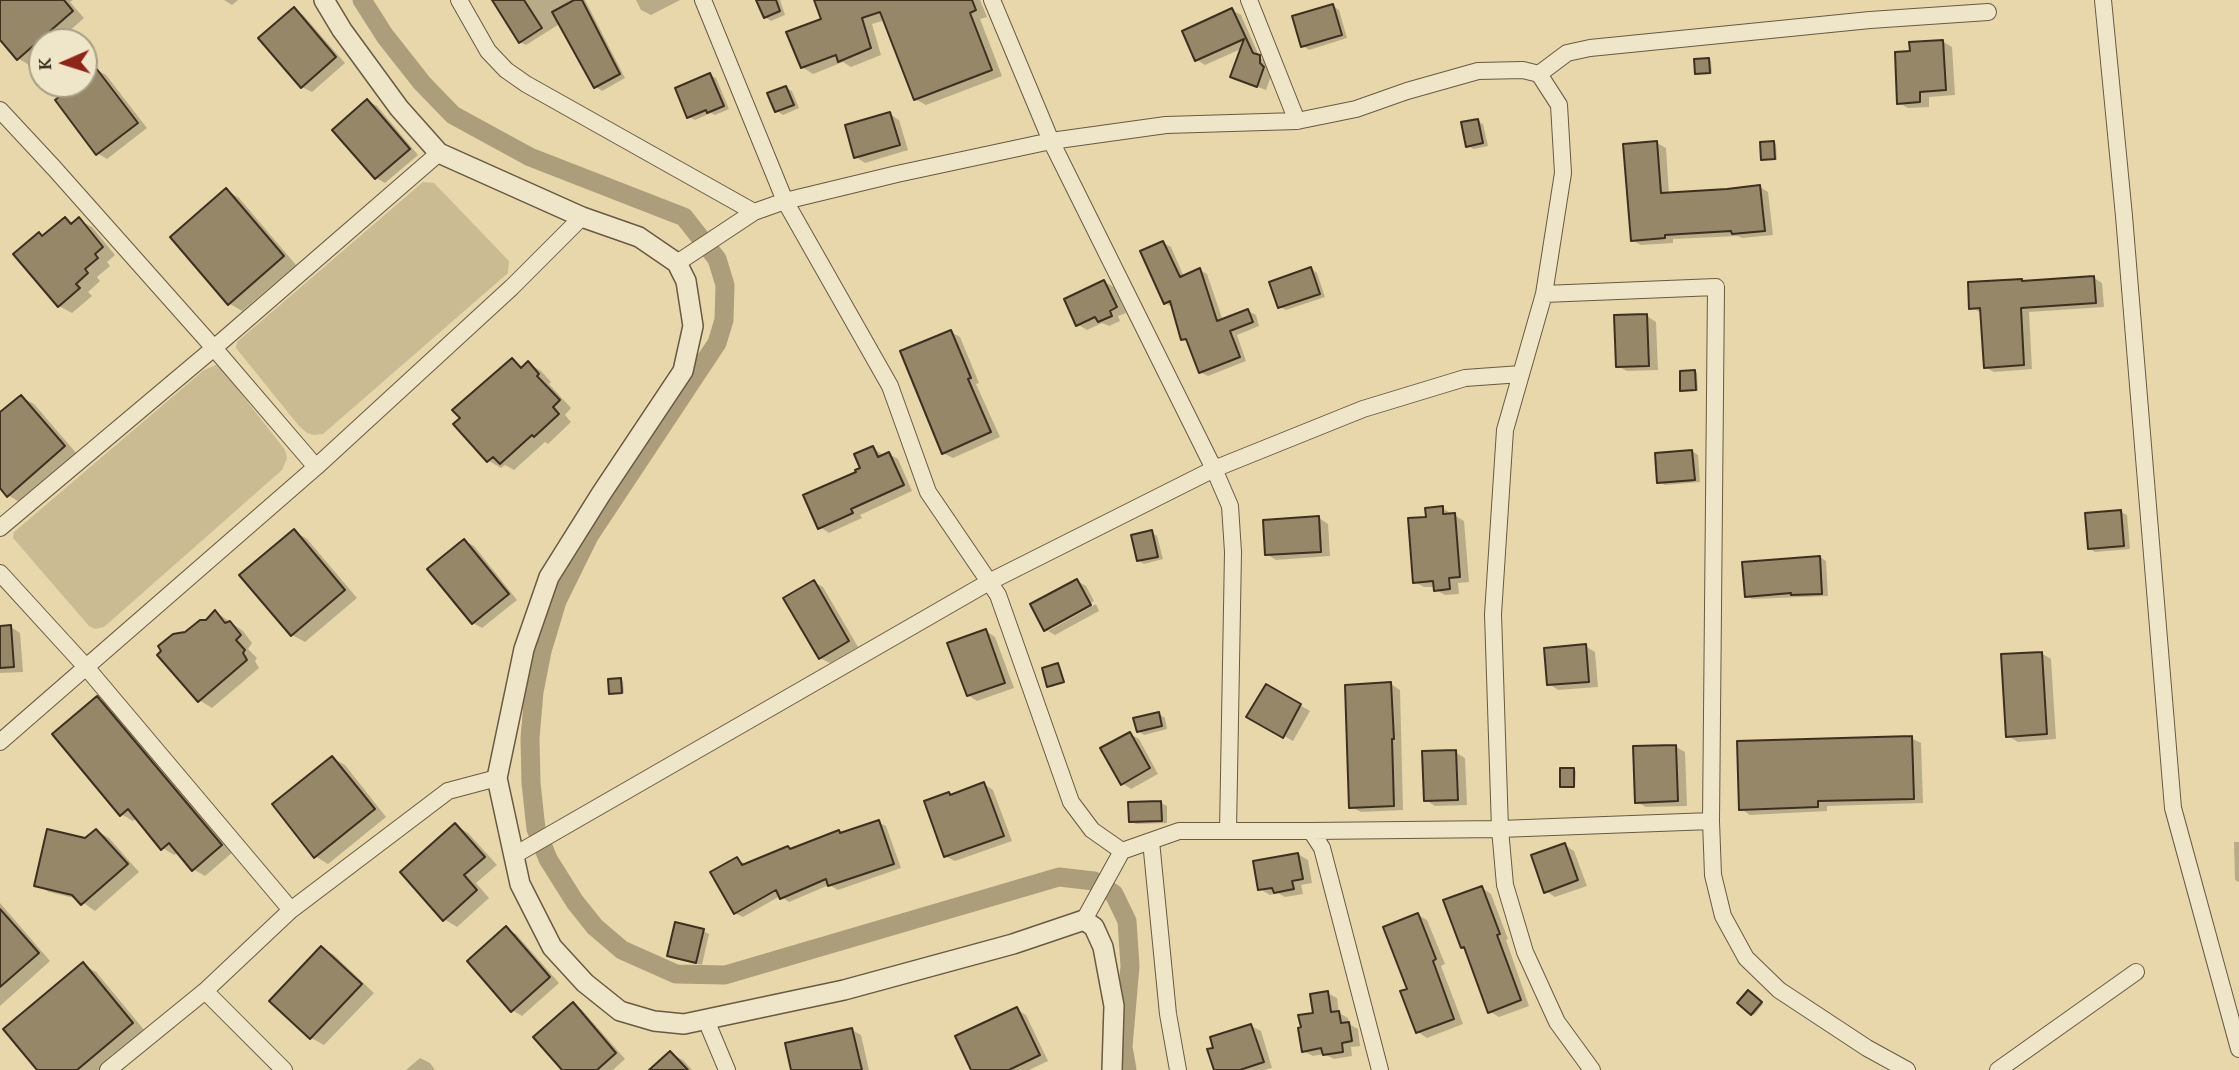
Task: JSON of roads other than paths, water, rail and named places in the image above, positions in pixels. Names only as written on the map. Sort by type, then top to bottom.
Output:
[{"type":"street","points":[[324,0],[342,30],[399,108],[439,153],[582,217],[639,237],[684,259]]},
{"type":"street","points":[[459,0],[488,51],[506,70],[754,212]]},
{"type":"street","points":[[703,0],[785,201],[890,386],[928,492],[998,595],[1071,802],[1092,830],[1122,851]]},
{"type":"street","points":[[992,0],[1051,141],[1230,506],[1233,552],[1228,831]]},
{"type":"street","points":[[1249,0],[1297,121]]},
{"type":"street","points":[[2103,0],[2124,216],[2173,808],[2239,1049]]},
{"type":"street","points":[[1539,74],[1567,52],[1590,48],[1870,20],[1988,12]]},
{"type":"street","points":[[684,259],[754,212],[785,201],[1051,141],[1167,125],[1297,121],[1356,109],[1478,71],[1522,70],[1539,74],[1559,105],[1563,173],[1544,294],[1505,430],[1493,614],[1500,829],[1505,885],[1525,952],[1557,1022],[1592,1070]]},
{"type":"street","points":[[0,110],[214,348],[316,467]]},
{"type":"street","points":[[0,528],[214,348],[439,153]]},
{"type":"street","points":[[0,742],[316,467],[512,287],[582,217]]},
{"type":"street","points":[[684,259],[685,281],[694,326],[683,371],[549,577],[524,649],[497,778],[520,884],[552,947],[585,983],[620,1011],[684,1024],[844,990],[1013,944],[1083,920],[1122,851],[1178,831],[1500,829],[1711,821]]},
{"type":"street","points":[[1544,294],[1716,287],[1711,821],[1713,875],[1723,916],[1745,958],[1779,990],[1867,1048],[1907,1070]]},
{"type":"street","points":[[513,856],[989,582],[1214,469],[1363,410],[1465,378],[1521,374]]},
{"type":"street","points":[[0,573],[86,667],[291,910]]},
{"type":"street","points":[[108,1070],[205,991],[291,910],[448,791],[497,778]]},
{"type":"street","points":[[1311,831],[1322,848],[1380,1070]]},
{"type":"street","points":[[1151,841],[1168,1014],[1178,1070]]},
{"type":"street","points":[[1083,920],[1094,927],[1103,947],[1114,1006],[1112,1070]]},
{"type":"street","points":[[1998,1070],[2136,972]]},
{"type":"street","points":[[205,991],[284,1070]]},
{"type":"street","points":[[706,1020],[727,1070]]},
{"type":"waterway","points":[[362,0],[385,36],[422,83],[453,115],[530,157],[684,217],[717,259],[725,285],[724,320],[717,343],[589,536],[557,601],[542,651],[534,692],[530,738],[536,829],[548,859],[575,902],[595,927],[622,950],[676,974],[725,975],[1059,877],[1094,881],[1114,894],[1127,921],[1130,966],[1123,1047],[1127,1070]]}]
